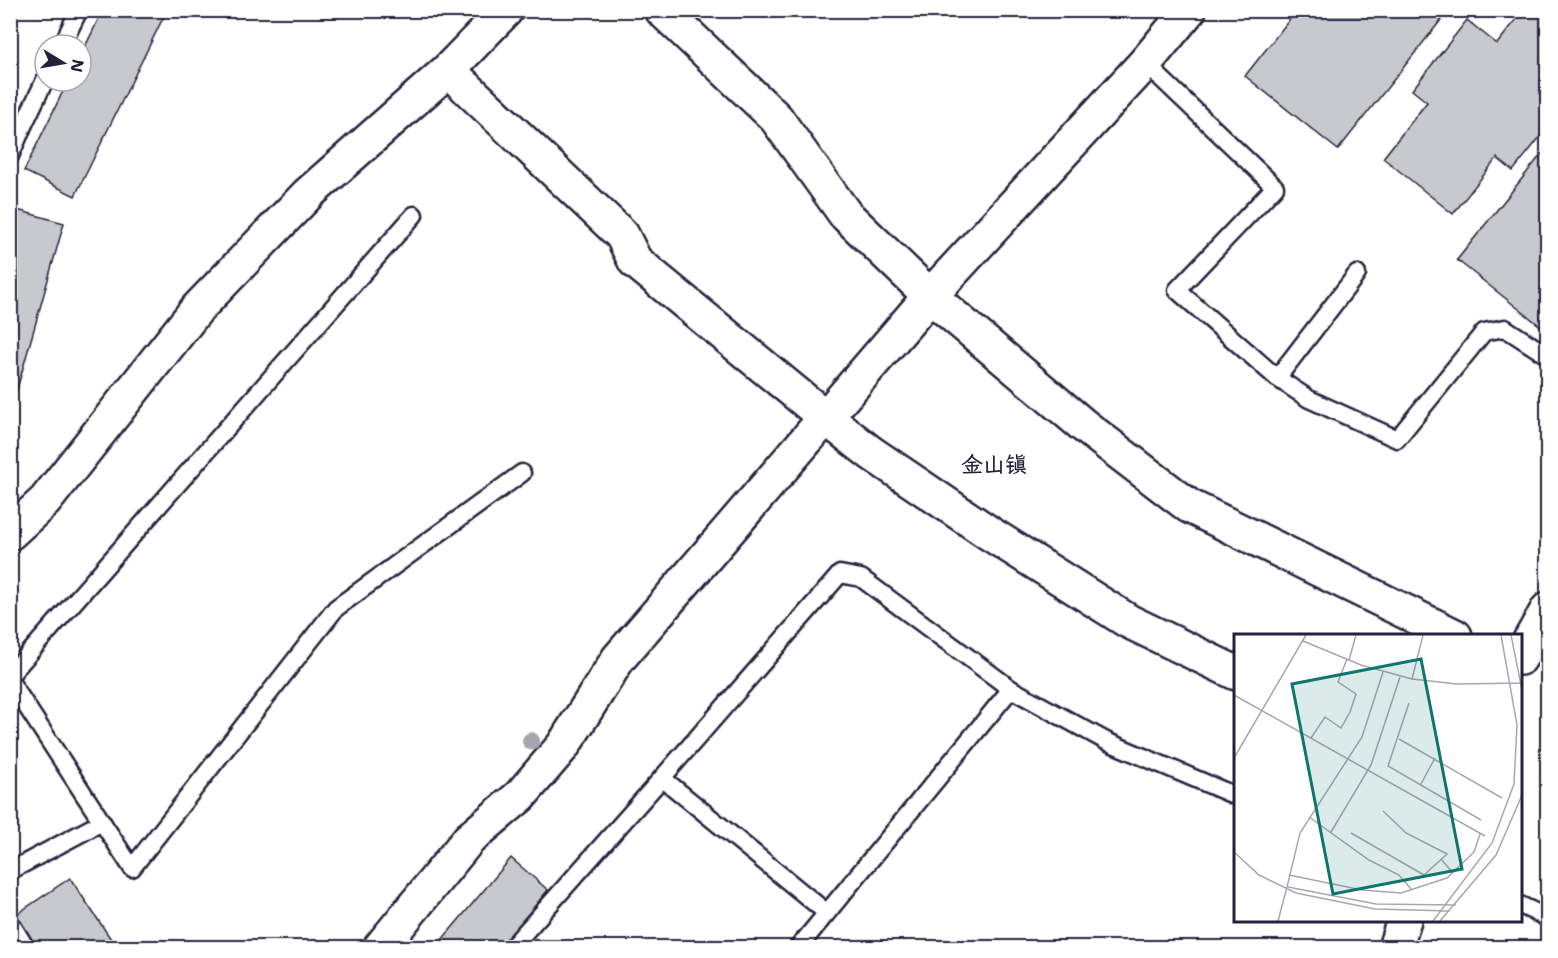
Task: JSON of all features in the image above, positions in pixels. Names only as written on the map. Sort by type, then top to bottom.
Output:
[{"type":"street","points":[[10,533],[45,501],[197,309],[308,194],[448,70],[506,10]]},
{"type":"street","points":[[662,10],[776,118],[845,214],[930,296],[1083,425],[1189,506],[1451,634]]},
{"type":"street","points":[[380,948],[469,839],[520,796],[563,746],[618,659],[930,296],[1145,63],[1189,10]]},
{"type":"street","points":[[448,70],[622,235],[635,261],[871,453],[988,533],[1128,621],[1234,672]]},
{"type":"street","points":[[1522,656],[1548,609]]},
{"type":"street","points":[[1395,948],[1404,922]]},
{"type":"lane","points":[[68,33],[79,10]]},
{"type":"lane","points":[[1145,63],[1275,188],[1177,290],[1277,378],[1310,399],[1396,439],[1484,332],[1506,328],[1548,356]]},
{"type":"lane","points":[[10,156],[38,93]]},
{"type":"lane","points":[[10,675],[414,215]]},
{"type":"lane","points":[[1277,378],[1356,274]]},
{"type":"lane","points":[[10,681],[132,868],[336,608],[522,473]]},
{"type":"lane","points":[[511,948],[840,574],[861,578],[1011,689],[1106,741],[1234,795]]},
{"type":"lane","points":[[798,948],[1011,689]]},
{"type":"lane","points":[[662,778],[827,913]]},
{"type":"lane","points":[[10,871],[102,822]]},
{"type":"lane","points":[[1522,905],[1548,918]]},
{"type":"lane","points":[[10,922],[26,948]]},
{"type":"building","points":[[103,10],[167,10],[75,196],[24,171],[62,93],[93,93],[92,33]]},
{"type":"building","points":[[1297,10],[1449,10],[1338,150],[1245,76]]},
{"type":"building","points":[[1524,10],[1548,10],[1548,78],[1544,81],[1548,84],[1548,127],[1513,171],[1497,158],[1453,214],[1383,158],[1427,102],[1412,90],[1467,20],[1497,44]]},
{"type":"building","points":[[1548,146],[1548,332],[1457,260]]},
{"type":"building","points":[[10,208],[64,223],[10,414]]},
{"type":"building","points":[[511,858],[548,890],[500,948],[435,948]]},
{"type":"building","points":[[70,878],[117,948],[35,948],[14,916]]},
{"type":"district","name":"金山镇","points":[[994,464]]}]
